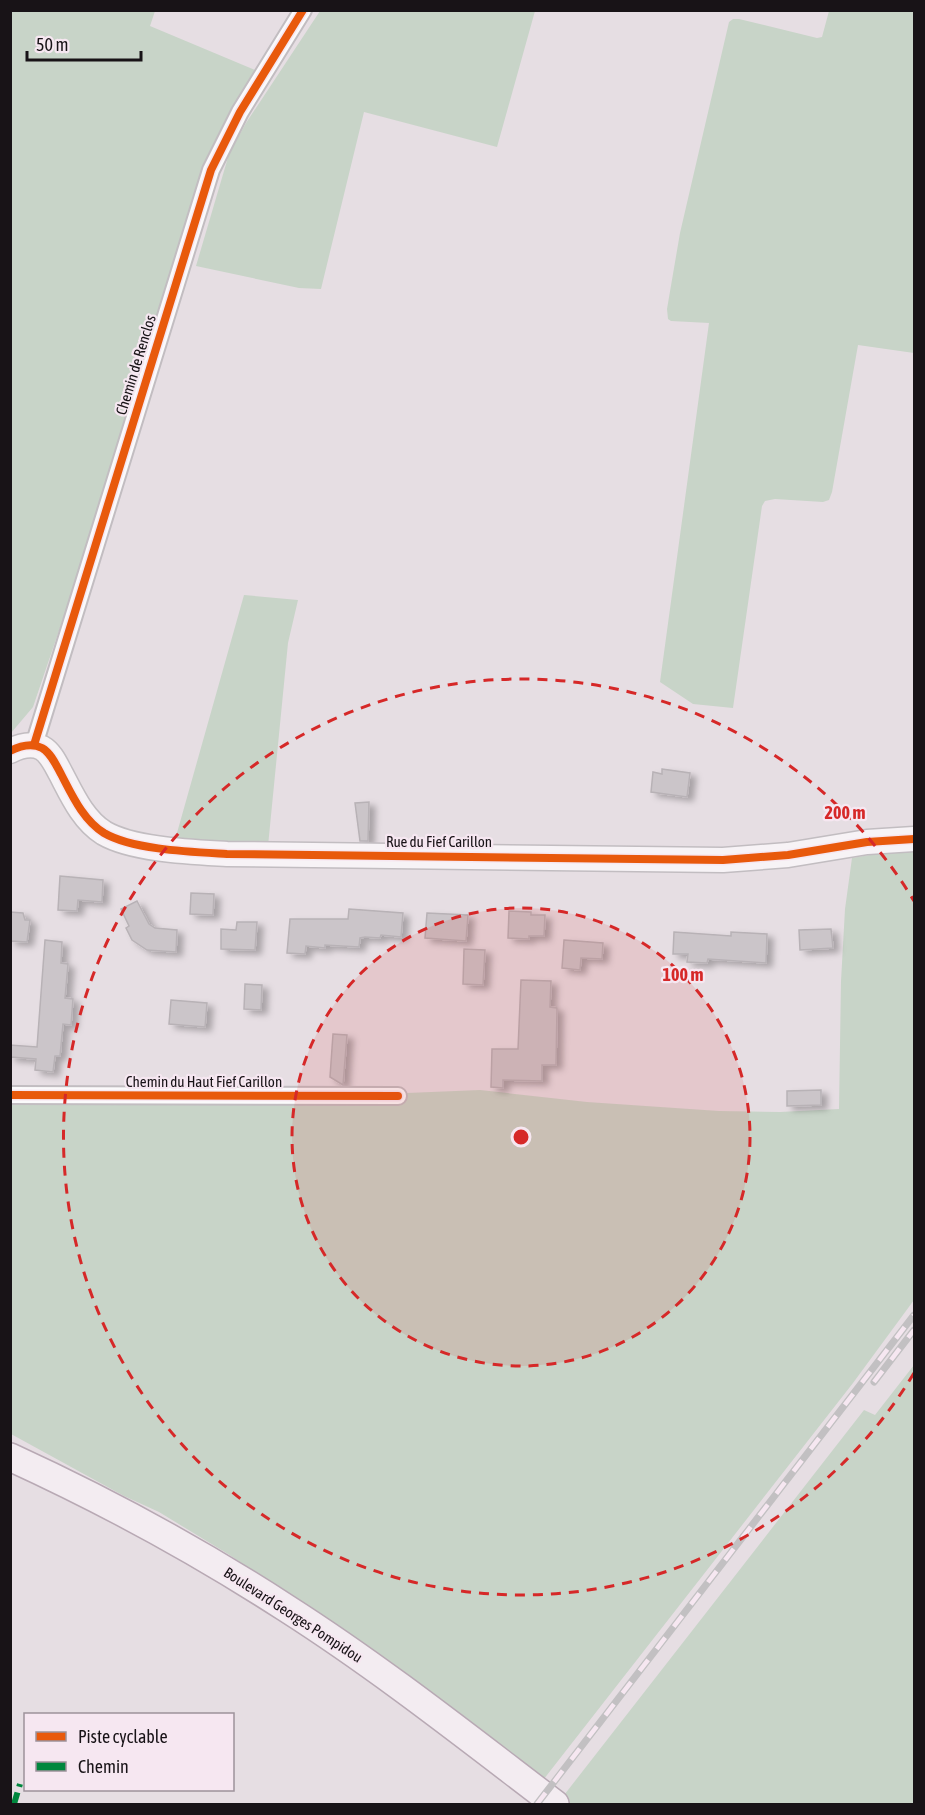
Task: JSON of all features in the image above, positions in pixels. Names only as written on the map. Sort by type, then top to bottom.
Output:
[{"type":"main road","name":"Boulevard Georges Pompidou","points":[[10,1457],[163,1533],[288,1609],[434,1712],[555,1804]]},
{"type":"main road","name":"Boulevard Georges Pompidou","points":[[10,1470],[49,1486],[140,1532],[234,1586],[377,1682],[539,1804]]},
{"type":"street","name":"Chemin de Renclos","points":[[34,745],[210,170],[240,112],[303,10]]},
{"type":"street","points":[[10,751],[34,745]]},
{"type":"street","name":"Rue du Fief Carillon","points":[[34,745],[49,754],[77,804],[99,830],[120,840],[188,851],[227,854],[723,860],[788,855],[867,842],[915,839]]},
{"type":"street","name":"Chemin du Haut Fief Carillon","points":[[10,1095],[398,1096]]},
{"type":"shaded area","points":[[11,11],[155,11],[150,26],[255,70],[217,142],[115,466],[33,707],[11,733]]},
{"type":"shaded area","points":[[320,11],[535,11],[497,147],[364,112],[321,289],[299,288],[196,266],[229,154],[246,123]]},
{"type":"shaded area","points":[[829,11],[914,11],[914,353],[858,345],[829,500],[823,502],[775,499],[765,501],[762,506],[733,708],[693,704],[660,682],[709,323],[668,319],[667,309],[680,233],[729,22],[739,19],[817,38],[822,37]]},
{"type":"shaded area","points":[[244,595],[298,600],[288,643],[268,846],[175,840]]},
{"type":"shaded area","points":[[887,852],[914,852],[914,1300],[853,1383],[540,1784],[287,1594],[228,1554],[159,1512],[124,1496],[11,1434],[11,1099],[398,1100],[407,1093],[480,1090],[587,1102],[719,1111],[780,1112],[839,1109],[841,981],[845,909],[852,858]]},
{"type":"shaded area","points":[[914,1365],[914,1804],[568,1804],[561,1799],[864,1410],[875,1415]]},
{"type":"building","points":[[662,769],[690,773],[687,797],[651,792],[653,772],[662,774]]},
{"type":"building","points":[[369,802],[368,841],[360,841],[355,803]]},
{"type":"building","points":[[60,876],[103,880],[102,902],[78,900],[77,911],[58,910]]},
{"type":"building","points":[[191,893],[214,894],[213,915],[190,914]]},
{"type":"building","points":[[137,901],[149,924],[155,928],[177,930],[176,952],[147,950],[132,940],[126,928],[129,926],[121,909]]},
{"type":"building","points":[[349,909],[403,913],[401,937],[381,935],[380,938],[365,937],[360,938],[359,947],[306,946],[305,954],[287,953],[290,919],[348,919]]},
{"type":"building","points":[[509,911],[545,915],[544,936],[529,936],[529,939],[508,938]]},
{"type":"building","points":[[10,912],[23,913],[25,920],[30,920],[27,942],[10,941]]},
{"type":"building","points":[[427,913],[468,915],[466,941],[425,938]]},
{"type":"building","points":[[237,922],[257,922],[255,950],[221,949],[221,929],[236,930]]},
{"type":"building","points":[[831,929],[833,948],[800,950],[799,930]]},
{"type":"building","points":[[674,932],[731,936],[731,932],[767,934],[766,963],[708,959],[707,963],[687,962],[688,954],[673,954]]},
{"type":"building","points":[[45,940],[62,942],[61,963],[68,964],[65,998],[73,999],[71,1025],[63,1024],[60,1056],[55,1056],[53,1072],[35,1070],[36,1059],[10,1057],[10,1045],[37,1047]]},
{"type":"building","points":[[564,940],[603,943],[602,959],[581,958],[580,970],[562,968]]},
{"type":"building","points":[[464,949],[485,950],[483,985],[463,984]]},
{"type":"building","points":[[521,980],[551,981],[550,1007],[557,1008],[556,1065],[542,1065],[542,1081],[503,1080],[503,1088],[491,1087],[492,1049],[518,1049]]},
{"type":"building","points":[[245,984],[262,985],[261,1010],[244,1009]]},
{"type":"building","points":[[171,1000],[207,1003],[205,1027],[169,1024]]},
{"type":"building","points":[[333,1034],[347,1035],[343,1085],[330,1077]]},
{"type":"building","points":[[821,1090],[821,1105],[787,1106],[787,1091]]},
{"type":"railway","points":[[537,1804],[914,1315]]},
{"type":"railway","points":[[874,1382],[914,1330]]},
{"type":"marked path","points":[[14,1804],[20,1784]]},
{"type":"cycle path","points":[[34,745],[211,170],[240,112],[303,10]]},
{"type":"cycle path","points":[[10,751],[30,745],[45,750],[84,814],[104,833],[116,839],[147,847],[181,851],[227,854],[723,860],[788,855],[867,842],[914,839]]},
{"type":"cycle path","points":[[10,1095],[398,1096]]}]
